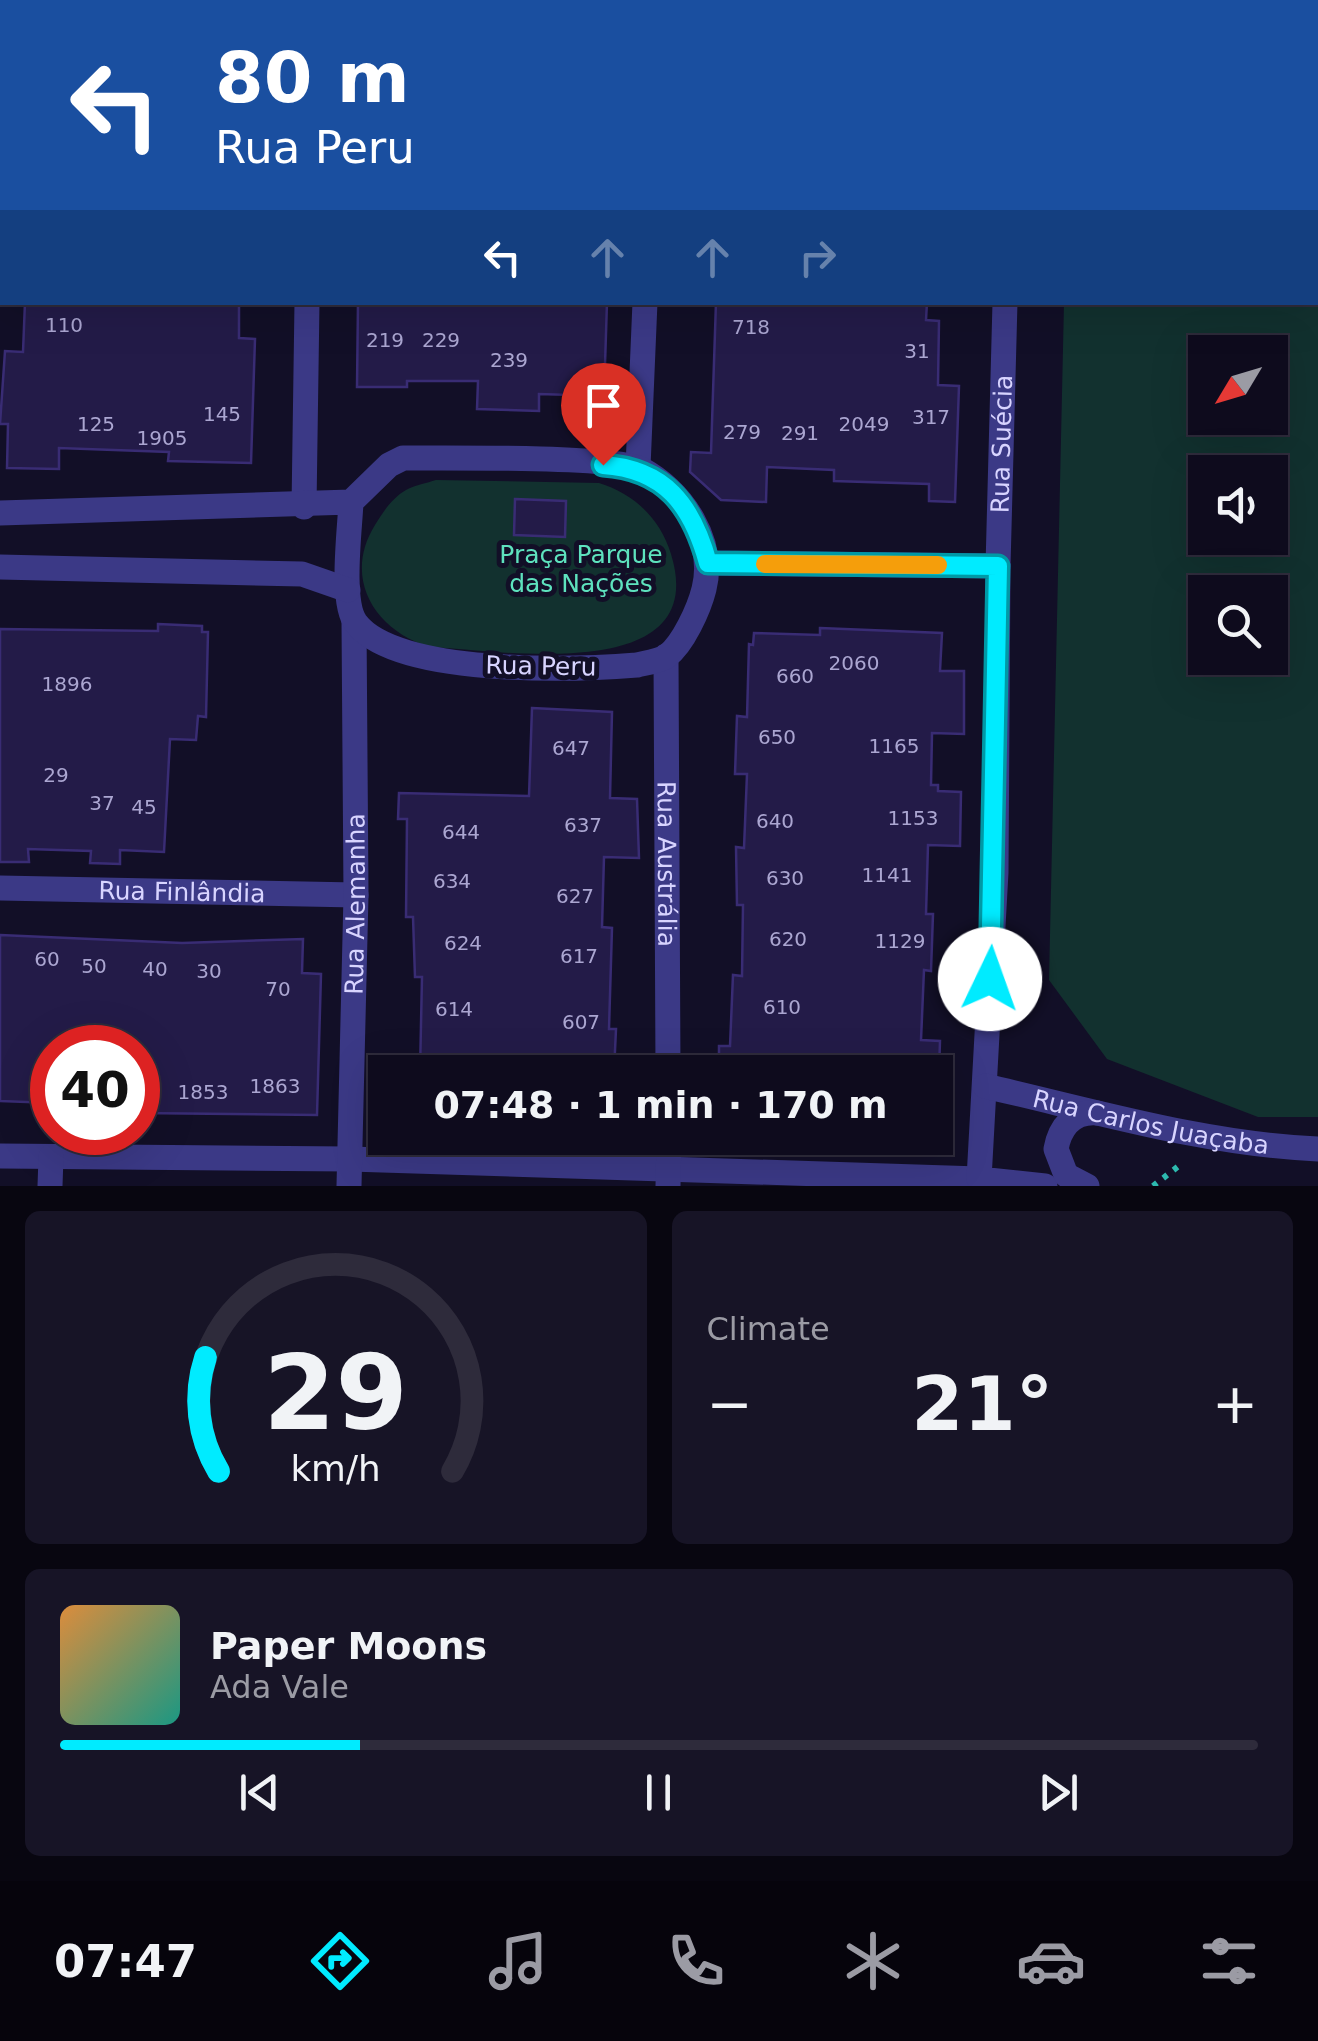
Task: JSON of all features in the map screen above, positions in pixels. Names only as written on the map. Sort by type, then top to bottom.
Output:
[{"type":"street","points":[[304,507],[307,305]]},
{"type":"street","points":[[638,467],[645,305]]},
{"type":"street","name":"Rua Suécia","points":[[979,1183],[996,872],[1005,305]]},
{"type":"street","points":[[0,513],[304,507],[351,502],[389,465],[403,458],[638,467],[684,505],[697,524],[708,563],[696,610],[666,656]]},
{"type":"street","points":[[351,502],[348,590],[354,622]]},
{"type":"street","points":[[708,563],[998,566]]},
{"type":"street","points":[[0,567],[302,574],[348,590]]},
{"type":"street","name":"Rua Peru","points":[[354,622],[379,642],[442,664],[611,667],[666,656]]},
{"type":"street","name":"Rua Alemanha","points":[[349,1186],[356,895],[354,622]]},
{"type":"street","name":"Rua Austrália","points":[[666,656],[668,1055]]},
{"type":"street","name":"Rua Finlândia","points":[[6,888],[356,895]]},
{"type":"street","name":"Rua Carlos Juaçaba","points":[[985,1086],[1239,1142],[1318,1149]]},
{"type":"street","points":[[1086,1186],[1066,1174],[1058,1162],[1058,1136],[1076,1116],[1102,1113]]},
{"type":"street","points":[[0,1156],[350,1159],[668,1177],[1046,1186]]},
{"type":"street","points":[[50,1186],[51,1158]]},
{"type":"path","name":"Rua Carlos Juaçaba","points":[[1154,1186],[1180,1165]]},
{"type":"green space","points":[[1064,305],[1318,305],[1318,1117],[1258,1117],[1107,1059],[1049,980]]},
{"type":"green space","name":"Praça Parque das Nações","points":[[436,480],[599,483],[634,501],[660,529],[671,554],[675,596],[660,625],[631,643],[592,652],[547,654],[430,647],[394,629],[380,615],[363,583],[366,545],[378,520],[396,497]]},
{"type":"building","points":[[25,305],[239,305],[239,338],[255,339],[251,463],[168,461],[169,452],[59,448],[59,469],[7,468],[8,424],[0,424],[5,351],[23,352]]},
{"type":"building","points":[[358,305],[607,305],[604,396],[539,394],[539,411],[477,409],[478,381],[407,381],[407,387],[357,387]]},
{"type":"building","points":[[716,305],[927,305],[926,320],[939,321],[938,385],[959,386],[955,502],[929,501],[929,484],[834,481],[834,470],[767,467],[766,502],[721,500],[690,472],[691,452],[711,453]]},
{"type":"building","points":[[515,499],[566,501],[565,537],[514,535]]},
{"type":"building","points":[[158,624],[202,626],[202,632],[208,632],[206,717],[198,716],[196,740],[170,739],[164,852],[120,850],[120,864],[90,863],[91,851],[28,849],[29,862],[0,862],[0,629],[158,631]]},
{"type":"building","points":[[820,628],[942,633],[940,671],[964,671],[964,734],[932,733],[931,785],[938,785],[938,791],[961,792],[960,846],[928,845],[926,914],[933,914],[931,971],[924,970],[921,1040],[940,1041],[940,1055],[719,1055],[719,1046],[730,1046],[733,975],[742,976],[743,905],[737,905],[736,847],[744,848],[747,774],[735,774],[737,716],[747,717],[749,644],[753,645],[754,633],[820,635]]},
{"type":"building","points":[[532,708],[612,712],[610,798],[637,799],[639,858],[604,857],[602,927],[612,928],[609,1029],[616,1029],[615,1055],[420,1055],[422,977],[415,977],[413,917],[406,917],[407,819],[398,819],[399,793],[529,796]]},
{"type":"building","points":[[0,935],[182,943],[303,939],[302,973],[321,974],[317,1115],[160,1113],[160,1025],[30,1025],[30,1102],[0,1101]]},
{"type":"slow traffic","points":[[765,564],[938,565]]},
{"type":"route","points":[[603,465],[638,467],[666,488],[697,524],[708,563],[998,566],[996,872],[990,979]]}]
